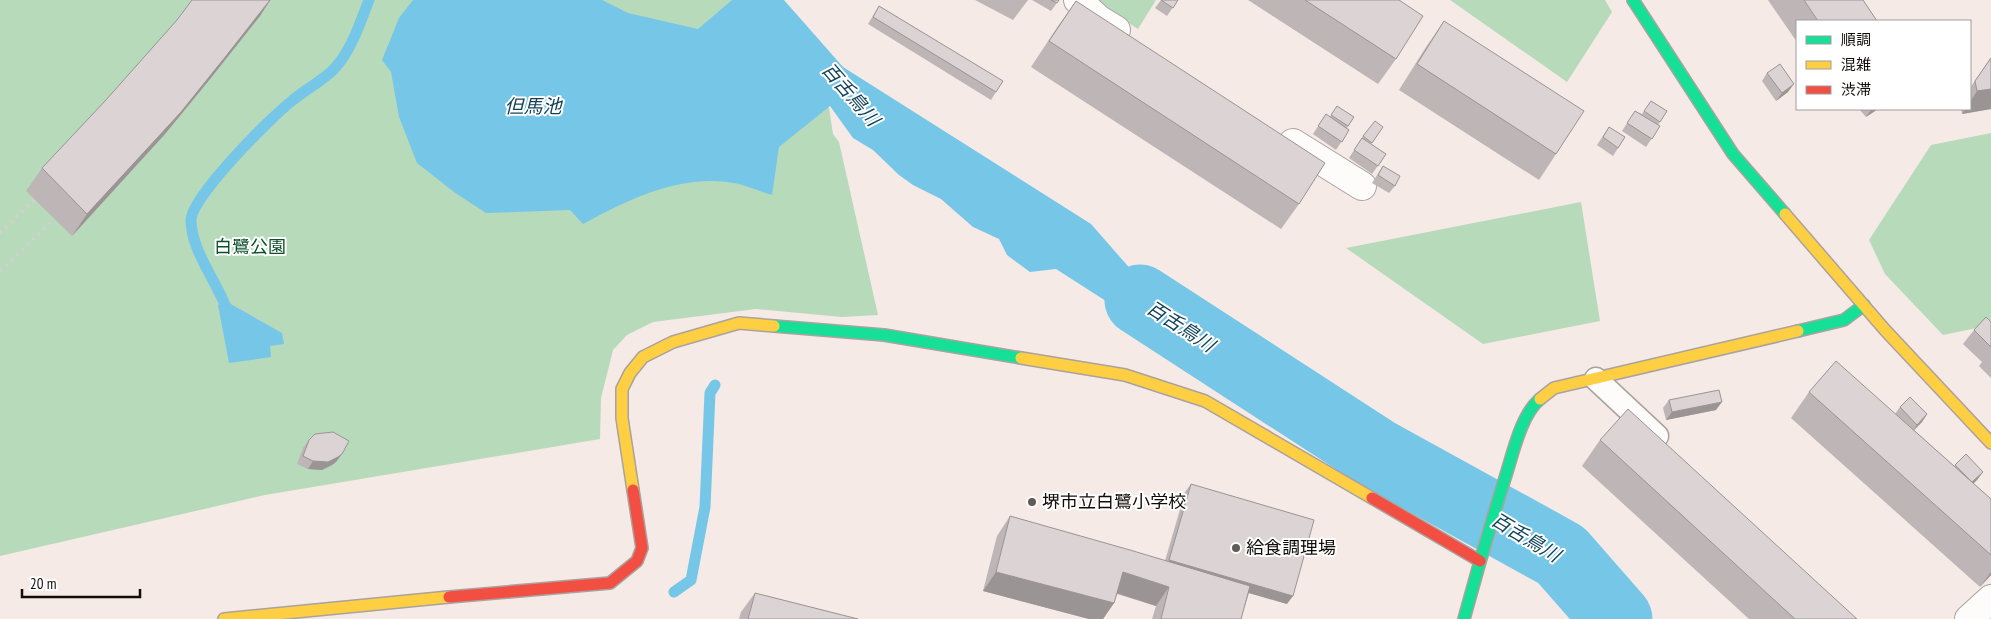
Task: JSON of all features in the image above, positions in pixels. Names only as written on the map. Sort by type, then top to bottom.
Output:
[{"type":"street","points":[[1078,0],[1098,19],[1140,46]]},
{"type":"street","points":[[1633,0],[1733,154],[1864,305],[1991,443]]},
{"type":"street","points":[[1273,131],[1362,186]]},
{"type":"street","points":[[1464,619],[1486,537],[1520,432],[1533,405],[1554,388],[1844,320],[1864,305]]},
{"type":"street","points":[[224,619],[610,583],[637,561],[642,548],[622,418],[622,390],[630,373],[642,357],[673,342],[739,323],[884,335],[1125,375],[1205,401],[1480,561]]},
{"type":"street","points":[[1969,619],[1991,599]]},
{"type":"lane","points":[[1596,379],[1672,450]]},
{"type":"green space","name":"白鷺公園","points":[[0,0],[751,0],[829,108],[833,134],[839,142],[878,315],[842,317],[756,309],[653,322],[627,335],[613,350],[601,398],[600,439],[265,495],[0,556]]},
{"type":"green space","points":[[1093,0],[1156,0],[1138,29]]},
{"type":"green space","points":[[1450,0],[1605,0],[1612,12],[1567,82]]},
{"type":"green space","points":[[1991,133],[1991,325],[1943,335],[1885,274],[1869,240],[1931,145]]},
{"type":"green space","points":[[1581,202],[1600,321],[1483,344],[1346,248]]},
{"type":"water","name":"但馬池","points":[[413,0],[602,0],[628,13],[698,29],[732,0],[784,0],[843,67],[1091,224],[1148,289],[1226,348],[1218,360],[1192,345],[1134,319],[1056,269],[1030,272],[1007,255],[999,239],[973,227],[941,199],[913,185],[899,175],[873,150],[853,138],[830,106],[779,147],[772,195],[739,184],[718,181],[698,182],[658,190],[620,205],[583,224],[570,210],[486,213],[454,192],[417,163],[399,117],[391,72],[382,60],[399,18]]},
{"type":"water","points":[[229,303],[282,333],[284,344],[270,346],[271,357],[229,363],[218,305]]},
{"type":"building","points":[[192,0],[270,0],[181,112],[87,214],[42,168],[105,101],[177,20]]},
{"type":"building","points":[[1161,0],[1178,0],[1173,8]]},
{"type":"building","points":[[1305,0],[1399,0],[1423,16],[1396,59]]},
{"type":"building","points":[[1804,0],[1863,0],[1876,20],[1817,20]]},
{"type":"building","points":[[1076,1],[1325,163],[1299,204],[1049,41]]},
{"type":"building","points":[[879,6],[1003,81],[996,92],[873,17]]},
{"type":"building","points":[[1444,21],[1584,111],[1556,154],[1417,64]]},
{"type":"building","points":[[1991,58],[1991,89],[1977,91],[1975,81]]},
{"type":"building","points":[[1780,64],[1794,84],[1782,93],[1767,73]]},
{"type":"building","points":[[1651,101],[1667,111],[1660,122],[1644,111]]},
{"type":"building","points":[[1337,106],[1354,117],[1348,126],[1331,115]]},
{"type":"building","points":[[1635,111],[1660,126],[1652,139],[1627,123]]},
{"type":"building","points":[[1326,114],[1349,130],[1342,142],[1318,126]]},
{"type":"building","points":[[1375,121],[1383,127],[1372,143],[1363,136]]},
{"type":"building","points":[[1609,127],[1625,137],[1618,148],[1603,137]]},
{"type":"building","points":[[1362,138],[1386,154],[1378,166],[1354,150]]},
{"type":"building","points":[[1383,166],[1400,176],[1395,186],[1378,175]]},
{"type":"building","points":[[1986,317],[1991,322],[1991,347],[1974,330]]},
{"type":"building","points":[[1836,361],[1991,499],[1991,555],[1809,392]]},
{"type":"building","points":[[1719,390],[1722,402],[1672,412],[1669,400]]},
{"type":"building","points":[[1910,397],[1927,414],[1917,425],[1900,407]]},
{"type":"building","points":[[1628,409],[1857,619],[1795,619],[1600,440]]},
{"type":"building","points":[[333,432],[349,441],[342,454],[328,462],[313,461],[303,456],[309,440],[315,434]]},
{"type":"building","points":[[1966,454],[1983,472],[1972,482],[1955,465]]},
{"type":"building","name":"給食調理場","points":[[1191,484],[1314,520],[1293,596],[1169,560]]},
{"type":"building","points":[[1010,516],[1250,586],[1241,619],[1161,619],[1169,587],[1123,572],[1114,603],[996,572]]},
{"type":"building","points":[[755,593],[858,619],[748,619]]},
{"type":"waterway","points":[[230,318],[196,245],[191,220],[195,209],[218,176],[251,139],[298,96],[326,77],[341,61],[359,27],[369,0]]},
{"type":"waterway","name":"百舌鳥川","points":[[1140,300],[1376,453],[1561,555],[1617,619]]},
{"type":"waterway","points":[[674,592],[691,580],[705,507],[710,393],[715,385]]},
{"type":"railway","points":[[0,233],[35,199]]},
{"type":"railway","points":[[0,271],[54,219]]},
{"type":"traffic: fast","points":[[1633,0],[1733,154],[1785,214]]},
{"type":"traffic: fast","points":[[1798,331],[1844,320],[1864,305]]},
{"type":"traffic: fast","points":[[774,326],[884,335],[1021,358]]},
{"type":"traffic: fast","points":[[1464,619],[1518,435],[1533,406],[1540,399]]},
{"type":"traffic: slow","points":[[1785,214],[1885,330],[1991,443]]},
{"type":"traffic: slow","points":[[633,490],[622,418],[622,389],[630,373],[643,357],[673,342],[739,323],[774,326]]},
{"type":"traffic: slow","points":[[1540,399],[1554,388],[1798,331]]},
{"type":"traffic: slow","points":[[1021,358],[1125,375],[1205,401],[1372,498]]},
{"type":"traffic: slow","points":[[224,619],[449,597]]},
{"type":"traffic: jam","points":[[449,597],[610,583],[637,561],[642,548],[633,490]]},
{"type":"traffic: jam","points":[[1372,498],[1480,561]]},
{"type":"place","name":"堺市立白鷺小学校","points":[[1032,502]]},
{"type":"place","name":"給食調理場","points":[[1236,548]]}]
